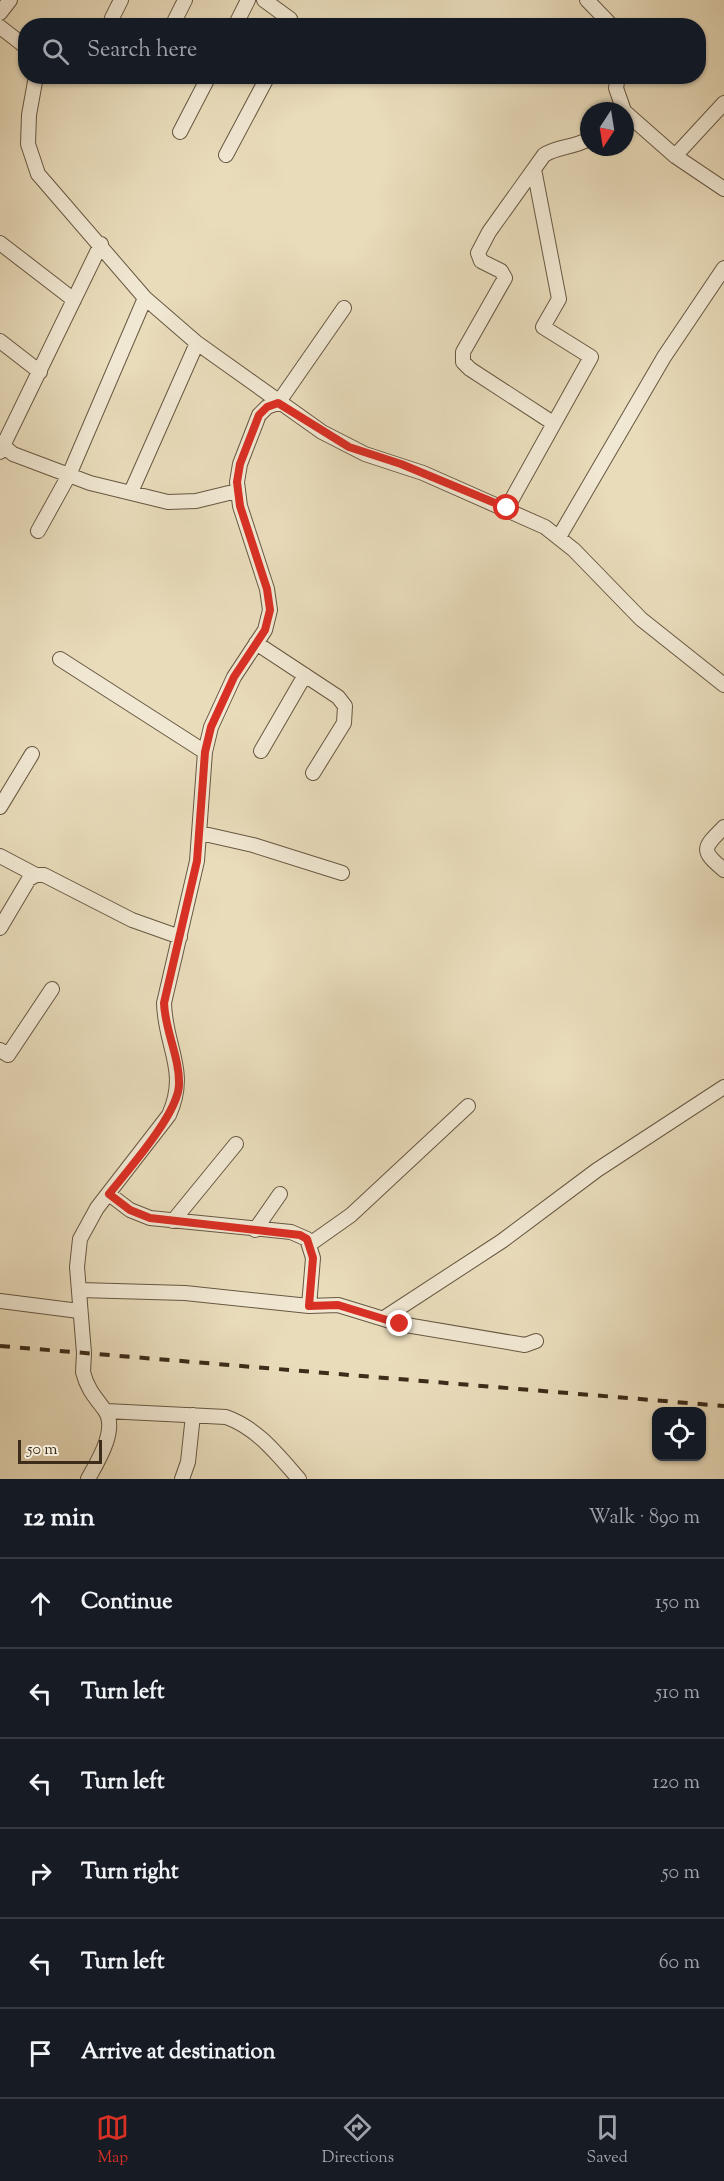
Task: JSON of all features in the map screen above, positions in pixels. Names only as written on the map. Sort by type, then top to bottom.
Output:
[{"type":"street","points":[[0,13],[10,0]]},
{"type":"street","points":[[112,18],[121,0]]},
{"type":"street","points":[[176,18],[185,0]]},
{"type":"street","points":[[239,18],[248,0]]},
{"type":"street","points":[[264,0],[289,18]]},
{"type":"street","points":[[587,0],[604,18]]},
{"type":"street","points":[[0,27],[18,41]]},
{"type":"street","points":[[35,84],[29,115],[28,144],[38,174],[145,298],[197,343],[278,403],[349,447],[412,468],[507,508],[559,537],[641,619],[724,685]]},
{"type":"street","points":[[180,132],[205,84]]},
{"type":"street","points":[[226,155],[264,84]]},
{"type":"street","points":[[617,84],[619,102]]},
{"type":"street","points":[[675,156],[724,103]]},
{"type":"street","points":[[634,121],[675,156],[724,189]]},
{"type":"street","points":[[553,423],[471,369],[463,362],[463,352],[505,278],[501,271],[481,261],[478,253],[489,232],[544,155],[553,149],[570,148],[580,143]]},
{"type":"street","points":[[507,508],[591,357],[543,327],[560,299],[534,169]]},
{"type":"street","points":[[0,243],[74,300]]},
{"type":"street","points":[[100,244],[2,447],[13,454],[69,475],[168,502],[196,501],[237,491]]},
{"type":"street","points":[[559,537],[664,357],[724,268]]},
{"type":"street","points":[[38,531],[69,475],[145,298]]},
{"type":"street","points":[[88,1479],[105,1446],[108,1423],[106,1411],[87,1387],[77,1253],[86,1224],[169,1115],[175,1102],[179,1086],[178,1072],[164,1023],[164,1003],[180,937],[200,833],[205,752],[219,704],[265,630],[270,610],[267,589],[237,491],[240,464],[253,428],[267,407],[278,403],[344,308]]},
{"type":"street","points":[[0,341],[40,372]]},
{"type":"street","points":[[130,492],[197,343]]},
{"type":"street","points":[[256,644],[338,697],[345,706],[346,714],[313,773]]},
{"type":"street","points":[[60,659],[205,752]]},
{"type":"street","points":[[261,752],[305,675]]},
{"type":"street","points":[[0,807],[32,754]]},
{"type":"street","points":[[724,827],[708,842],[706,850],[708,856],[724,870]]},
{"type":"street","points":[[200,833],[252,845],[342,873]]},
{"type":"street","points":[[0,855],[36,875]]},
{"type":"street","points":[[0,928],[28,879],[36,875],[44,875],[132,920],[180,937]]},
{"type":"street","points":[[3,1057],[52,989]]},
{"type":"street","points":[[384,1318],[502,1241],[597,1170],[724,1087]]},
{"type":"street","points":[[310,1244],[351,1215],[468,1106]]},
{"type":"street","points":[[173,1221],[236,1144]]},
{"type":"street","points":[[109,1194],[130,1210],[150,1218],[300,1235],[310,1244],[313,1258],[309,1306]]},
{"type":"street","points":[[255,1230],[279,1194]]},
{"type":"street","points":[[80,1290],[185,1293],[309,1306],[338,1305],[410,1326],[525,1345],[536,1341]]},
{"type":"street","points":[[0,1301],[80,1311]]},
{"type":"street","points":[[106,1411],[226,1417],[241,1422],[254,1431],[299,1479]]},
{"type":"street","points":[[182,1479],[188,1462],[193,1415]]},
{"type":"railway","points":[[0,1346],[724,1406]]},
{"type":"route","points":[[400,1324],[338,1305],[309,1306],[313,1258],[310,1244],[300,1235],[291,1232],[150,1218],[130,1210],[109,1194],[169,1115],[179,1086],[178,1072],[164,1023],[164,1003],[197,861],[205,752],[219,704],[265,630],[270,610],[267,589],[237,491],[240,464],[259,415],[267,407],[278,403],[349,447],[401,464],[507,508]]}]
